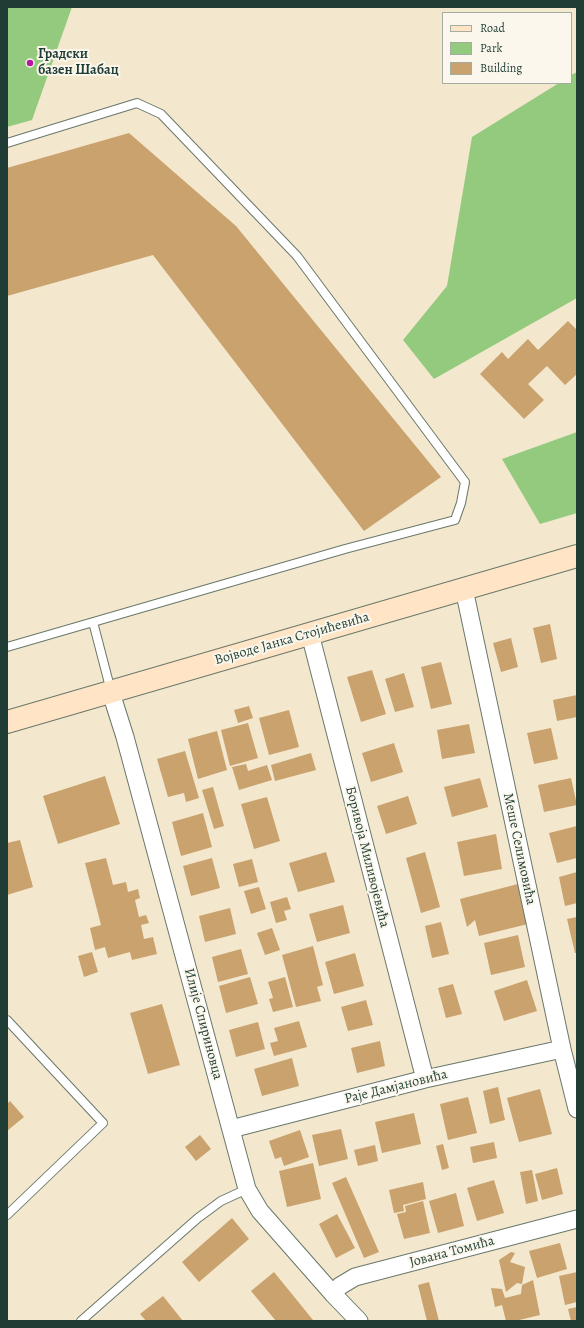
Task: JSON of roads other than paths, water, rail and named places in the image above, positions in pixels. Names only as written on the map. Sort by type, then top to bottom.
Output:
[{"type":"street","name":"Војводе Јанка Стојићевића","points":[[7,722],[111,693],[577,556]]},
{"type":"street","name":"Меше Селимовића","points":[[464,589],[562,1049],[577,1109]]},
{"type":"street","name":"Боривоја Миливојевића","points":[[310,634],[425,1079]]},
{"type":"street","name":"Илије Спириновца","points":[[111,693],[125,737],[247,1189],[260,1210],[333,1294],[359,1321]]},
{"type":"street","name":"Раје Дамјановића","points":[[231,1129],[425,1079],[562,1049]]},
{"type":"street","name":"Јована Томића","points":[[333,1294],[340,1286],[355,1277],[577,1219]]},
{"type":"lane","points":[[7,143],[137,103],[161,114],[297,256],[465,482],[461,503],[455,520],[345,549],[7,647]]},
{"type":"lane","points":[[93,622],[111,693]]},
{"type":"lane","points":[[7,1020],[103,1123],[7,1215]]},
{"type":"lane","points":[[81,1321],[198,1218],[221,1201],[247,1189]]},
{"type":"place","name":"Градски базен Шабац","points":[[30,63]]}]
